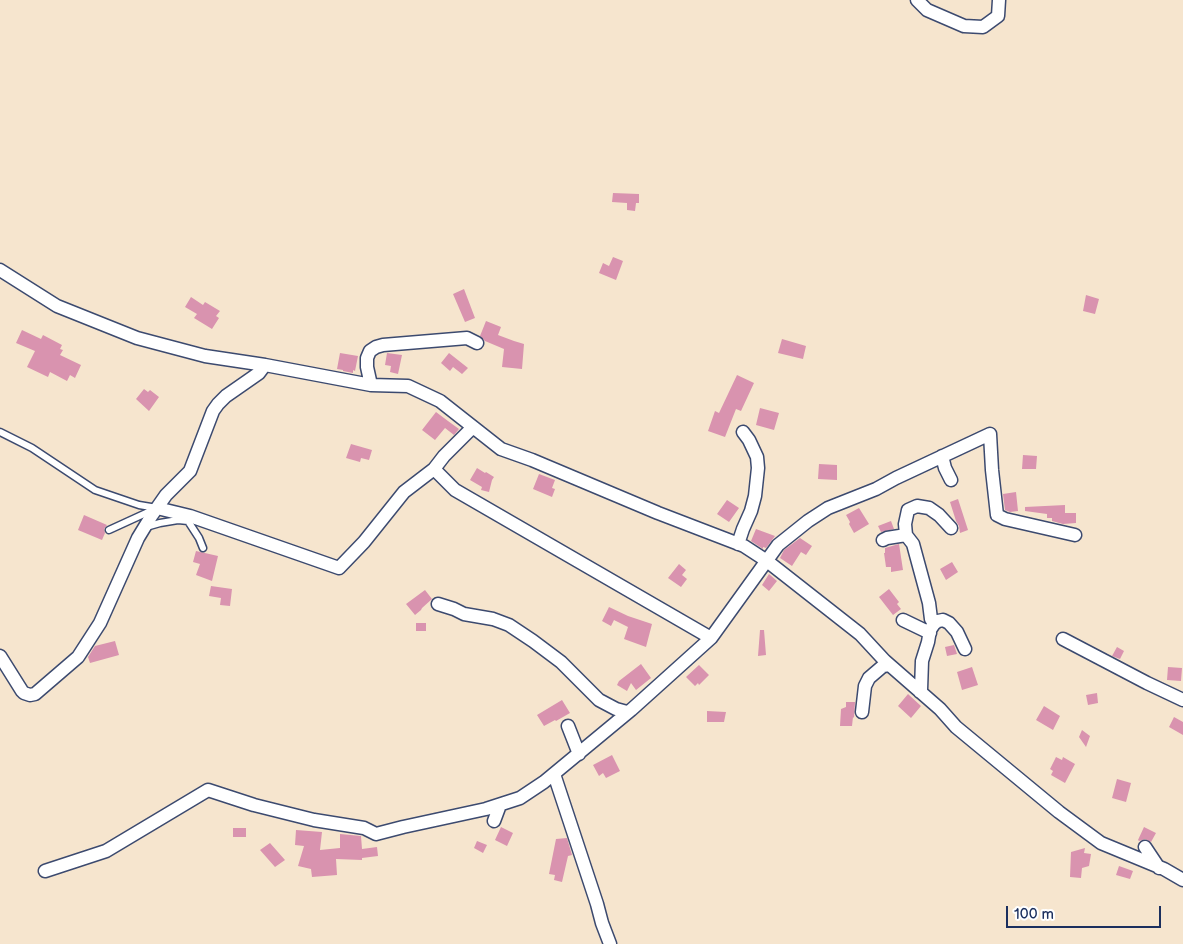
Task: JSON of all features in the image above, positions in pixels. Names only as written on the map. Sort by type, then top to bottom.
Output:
[{"type":"street","points":[[917,0],[927,10],[964,26],[983,27],[998,16],[999,0]]},
{"type":"street","points":[[0,270],[56,306],[137,338],[205,356],[371,385],[408,386],[440,401],[500,449],[532,460],[658,513],[744,546],[767,561],[860,634],[889,665],[940,709],[956,726],[1059,812],[1101,843],[1183,880]]},
{"type":"street","points":[[371,385],[367,358],[370,351],[376,347],[467,338],[477,342]]},
{"type":"street","points":[[0,656],[22,691],[30,695],[35,694],[78,657],[100,623],[138,538],[166,495],[190,472],[213,411],[235,389],[260,373],[265,365]]},
{"type":"street","points":[[157,508],[190,516],[339,568],[364,542],[404,492],[434,470],[444,456],[472,428]]},
{"type":"street","points":[[738,544],[755,496],[758,468],[757,457],[742,432]]},
{"type":"street","points":[[45,871],[106,852],[208,790],[262,807],[314,820],[364,828],[376,834],[486,809],[520,798],[579,754],[711,638],[778,545],[808,521],[822,511],[859,494],[876,489],[990,434],[997,515],[1005,519],[1076,534]]},
{"type":"street","points":[[942,456],[951,480]]},
{"type":"street","points":[[434,470],[455,490],[711,638]]},
{"type":"street","points":[[906,536],[908,510],[916,506],[929,508],[940,515],[951,528]]},
{"type":"street","points":[[883,540],[906,536],[910,538],[929,603],[932,629]]},
{"type":"street","points":[[438,604],[464,614],[493,619],[509,625],[560,662],[599,700],[616,709],[627,712],[631,710]]},
{"type":"street","points":[[903,620],[932,629]]},
{"type":"street","points":[[920,692],[922,661],[932,629],[938,621],[943,620],[949,623],[957,632],[966,649]]},
{"type":"street","points":[[1063,639],[1183,700]]},
{"type":"street","points":[[862,712],[869,678],[883,666],[889,665]]},
{"type":"street","points":[[568,726],[579,754]]},
{"type":"street","points":[[554,774],[610,944]]},
{"type":"street","points":[[494,821],[500,805]]},
{"type":"street","points":[[1145,846],[1159,868]]},
{"type":"lane","points":[[0,432],[32,448],[95,490],[157,508]]},
{"type":"lane","points":[[109,530],[157,508]]},
{"type":"lane","points":[[145,528],[178,520],[188,521],[203,548]]},
{"type":"building","points":[[613,193],[639,194],[639,203],[636,203],[635,211],[627,210],[627,203],[612,202]]},
{"type":"building","points":[[613,257],[623,261],[616,280],[599,273],[603,263],[609,266]]},
{"type":"building","points":[[464,289],[475,318],[465,322],[453,294]]},
{"type":"building","points":[[1086,295],[1099,299],[1095,314],[1083,311]]},
{"type":"building","points":[[191,297],[203,305],[205,302],[220,311],[216,316],[219,318],[212,329],[194,318],[197,314],[185,307]]},
{"type":"building","points":[[486,321],[501,327],[498,335],[524,344],[522,369],[502,367],[504,349],[485,341],[480,336]]},
{"type":"building","points":[[22,330],[41,339],[43,335],[62,345],[60,349],[63,350],[60,355],[81,365],[75,378],[70,375],[67,381],[50,372],[48,377],[27,367],[35,351],[16,343]]},
{"type":"building","points":[[782,339],[806,346],[803,359],[778,353]]},
{"type":"building","points":[[340,353],[358,356],[353,373],[337,369]]},
{"type":"building","points":[[387,353],[402,355],[398,374],[390,372],[391,366],[385,365]]},
{"type":"building","points":[[449,353],[468,368],[462,374],[453,367],[450,371],[441,363]]},
{"type":"building","points":[[737,375],[754,383],[741,411],[736,409],[725,437],[708,431],[715,411],[719,413]]},
{"type":"building","points":[[144,389],[148,392],[150,390],[159,397],[149,411],[136,399]]},
{"type":"building","points":[[760,408],[779,413],[774,430],[756,425]]},
{"type":"building","points":[[436,412],[459,429],[454,435],[445,428],[435,440],[422,430]]},
{"type":"building","points":[[351,444],[372,450],[369,460],[361,458],[360,462],[346,458]]},
{"type":"building","points":[[1023,455],[1037,456],[1036,469],[1022,469]]},
{"type":"building","points":[[819,464],[837,465],[837,480],[818,479]]},
{"type":"building","points":[[477,468],[494,477],[489,492],[481,490],[482,487],[470,480]]},
{"type":"building","points":[[539,474],[555,480],[552,488],[555,489],[552,497],[533,489]]},
{"type":"building","points":[[1016,492],[1018,511],[1010,512],[1005,510],[1003,494]]},
{"type":"building","points":[[958,499],[968,530],[960,533],[950,502]]},
{"type":"building","points":[[727,500],[739,508],[729,522],[717,514]]},
{"type":"building","points":[[1065,505],[1065,513],[1076,513],[1076,523],[1063,524],[1052,521],[1052,518],[1047,518],[1047,514],[1025,511],[1025,507]]},
{"type":"building","points":[[859,508],[869,524],[854,533],[846,515]]},
{"type":"building","points":[[84,515],[107,525],[104,529],[105,533],[102,540],[78,530]]},
{"type":"building","points":[[891,521],[894,529],[881,532],[878,526]]},
{"type":"building","points":[[756,529],[775,536],[766,548],[763,547],[763,549],[751,541]]},
{"type":"building","points":[[800,538],[812,546],[806,555],[801,552],[792,566],[780,558],[784,550]]},
{"type":"building","points":[[899,544],[903,570],[891,572],[891,567],[886,567],[885,548]]},
{"type":"building","points":[[196,551],[218,556],[212,581],[196,575],[200,564],[193,562]]},
{"type":"building","points":[[952,562],[958,572],[946,580],[940,569]]},
{"type":"building","points":[[679,564],[686,570],[682,575],[687,579],[681,587],[668,578]]},
{"type":"building","points":[[769,574],[777,581],[769,591],[762,585]]},
{"type":"building","points":[[211,586],[232,589],[230,606],[220,605],[221,598],[209,596]]},
{"type":"building","points":[[889,589],[899,602],[897,604],[901,609],[893,615],[879,597]]},
{"type":"building","points":[[425,590],[432,599],[415,615],[406,604]]},
{"type":"building","points":[[609,607],[652,624],[646,647],[624,639],[628,627],[614,620],[611,626],[602,621]]},
{"type":"building","points":[[416,623],[426,623],[426,631],[416,631]]},
{"type":"building","points":[[760,630],[764,630],[766,655],[758,656]]},
{"type":"building","points":[[115,641],[119,655],[90,663],[88,657],[95,646]]},
{"type":"building","points":[[954,645],[957,654],[947,656],[945,647]]},
{"type":"building","points":[[1117,647],[1124,651],[1120,659],[1112,656]]},
{"type":"building","points":[[641,664],[651,678],[636,690],[631,683],[627,691],[617,685],[619,681]]},
{"type":"building","points":[[699,665],[709,675],[699,685],[698,683],[695,686],[686,677]]},
{"type":"building","points":[[972,667],[978,685],[962,690],[957,672]]},
{"type":"building","points":[[1168,667],[1182,668],[1181,681],[1167,680]]},
{"type":"building","points":[[1097,693],[1098,703],[1088,705],[1086,695]]},
{"type":"building","points":[[908,694],[921,706],[911,718],[898,706]]},
{"type":"building","points":[[562,700],[570,713],[544,726],[537,715]]},
{"type":"building","points":[[846,702],[855,702],[852,726],[840,726],[841,709],[846,707]]},
{"type":"building","points":[[1044,706],[1060,716],[1053,730],[1036,720]]},
{"type":"building","points":[[707,711],[726,712],[724,722],[707,722]]},
{"type":"building","points":[[1174,717],[1183,722],[1183,735],[1169,727]]},
{"type":"building","points":[[1082,730],[1090,736],[1086,747],[1079,737]]},
{"type":"building","points":[[612,755],[620,771],[606,778],[603,773],[599,776],[593,765]]},
{"type":"building","points":[[1056,757],[1062,760],[1063,757],[1075,764],[1065,783],[1051,775],[1053,771],[1050,769]]},
{"type":"building","points":[[1117,779],[1131,783],[1126,802],[1112,798]]},
{"type":"building","points":[[501,827],[513,833],[507,846],[495,840]]},
{"type":"building","points":[[1144,827],[1156,833],[1151,842],[1145,839],[1138,840]]},
{"type":"building","points":[[233,828],[246,828],[246,837],[233,837]]},
{"type":"building","points":[[296,830],[322,832],[320,850],[340,848],[340,834],[361,836],[362,849],[377,847],[378,856],[362,858],[362,860],[336,859],[337,875],[312,877],[311,869],[298,866],[304,846],[295,845]]},
{"type":"building","points":[[567,838],[572,855],[568,856],[562,882],[554,880],[555,875],[549,874],[556,839]]},
{"type":"building","points":[[477,841],[487,845],[483,853],[474,848]]},
{"type":"building","points":[[270,843],[285,860],[275,867],[260,850]]},
{"type":"building","points":[[1085,848],[1084,853],[1091,854],[1089,866],[1082,868],[1081,878],[1070,877],[1071,852]]},
{"type":"building","points":[[1119,866],[1133,871],[1130,879],[1116,875]]}]
